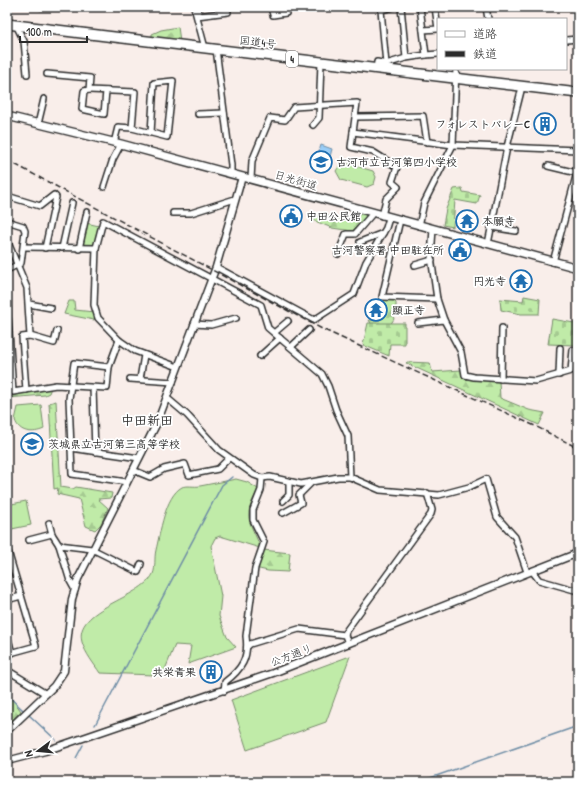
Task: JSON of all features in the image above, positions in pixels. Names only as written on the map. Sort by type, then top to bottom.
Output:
[{"type":"highway","name":"国道4号","points":[[12,24],[376,69],[456,74],[522,87],[578,93]]},
{"type":"main road","name":"日光街道","points":[[7,116],[118,143],[373,214],[578,268]]},
{"type":"street","points":[[194,7],[205,48]]},
{"type":"street","points":[[197,16],[199,7]]},
{"type":"street","points":[[271,7],[273,15],[286,13],[285,7]]},
{"type":"street","points":[[386,64],[381,10],[393,7]]},
{"type":"street","points":[[401,7],[406,58]]},
{"type":"street","points":[[420,7],[426,56]]},
{"type":"street","points":[[435,7],[437,22]]},
{"type":"street","points":[[486,7],[488,18]]},
{"type":"street","points":[[197,16],[228,12]]},
{"type":"street","points":[[12,24],[24,41],[27,74]]},
{"type":"street","points":[[422,30],[437,29]]},
{"type":"street","points":[[567,40],[578,39]]},
{"type":"street","points":[[216,49],[232,165],[231,174]]},
{"type":"street","points":[[376,69],[376,62],[386,64],[406,58],[437,54]]},
{"type":"street","points":[[313,125],[319,118],[321,62]]},
{"type":"street","points":[[47,74],[90,78],[89,90]]},
{"type":"street","points":[[418,226],[424,203],[453,145],[456,74]]},
{"type":"street","points":[[104,187],[118,143],[118,127],[132,128],[151,133],[167,137],[173,81],[154,83],[151,133]]},
{"type":"street","points":[[488,244],[507,147],[522,87]]},
{"type":"street","points":[[106,91],[104,114],[82,109],[84,91],[89,90],[135,92],[132,128]]},
{"type":"street","points":[[38,124],[44,99]]},
{"type":"street","points":[[216,266],[314,320],[354,294],[366,262],[383,233],[386,199],[398,187],[392,182],[397,167],[373,152],[351,147],[357,104],[294,107],[284,120],[270,118],[252,161],[251,179]]},
{"type":"street","points":[[198,114],[224,113]]},
{"type":"street","points":[[355,117],[423,116],[427,142]]},
{"type":"street","points":[[353,132],[453,145],[578,150]]},
{"type":"street","points":[[548,166],[578,171],[553,262]]},
{"type":"street","points":[[7,731],[54,686],[64,671],[75,590],[92,549],[158,423],[210,278],[216,266],[242,177]]},
{"type":"street","points":[[7,196],[40,206],[54,195],[56,196],[45,248]]},
{"type":"street","points":[[173,213],[191,213],[235,199]]},
{"type":"street","points":[[62,248],[72,202]]},
{"type":"street","points":[[79,249],[87,212]]},
{"type":"street","points":[[338,254],[346,234],[355,234],[373,214]]},
{"type":"street","points":[[400,220],[382,297],[437,299]]},
{"type":"street","points":[[7,221],[23,226],[25,231],[21,263],[18,266],[7,270]]},
{"type":"street","points":[[178,367],[144,355],[118,340],[98,318],[94,305],[96,248],[103,221],[261,305],[266,323],[274,333],[322,374],[348,436],[350,477]]},
{"type":"street","points":[[491,227],[516,231]]},
{"type":"street","points":[[433,229],[432,260],[437,299],[444,320],[462,352],[465,375],[536,381],[571,371],[573,350]]},
{"type":"street","points":[[360,242],[383,233]]},
{"type":"street","points":[[7,240],[27,288],[30,336]]},
{"type":"street","points":[[24,246],[79,249],[96,248]]},
{"type":"street","points":[[415,265],[432,260]]},
{"type":"street","points":[[7,301],[10,391],[56,385],[108,388],[109,367],[118,340]]},
{"type":"street","points":[[28,304],[51,308]]},
{"type":"street","points":[[194,324],[211,324],[236,318]]},
{"type":"street","points":[[418,323],[444,320]]},
{"type":"street","points":[[274,333],[288,321]]},
{"type":"street","points":[[502,328],[502,379]]},
{"type":"street","points":[[291,347],[309,330]]},
{"type":"street","points":[[26,390],[22,337],[30,336],[54,343],[57,331]]},
{"type":"street","points":[[260,356],[280,338]]},
{"type":"street","points":[[559,375],[560,348]]},
{"type":"street","points":[[140,379],[144,355]]},
{"type":"street","points":[[109,367],[74,363],[69,399],[72,474],[126,482]]},
{"type":"street","points":[[130,379],[173,382]]},
{"type":"street","points":[[93,388],[95,452]]},
{"type":"street","points":[[167,398],[187,415],[209,441],[229,458],[262,478],[270,477],[301,484],[338,477],[350,477],[380,490],[447,494],[469,487],[486,479],[497,517],[515,537],[530,572],[539,580],[578,591]]},
{"type":"street","points":[[71,448],[139,458]]},
{"type":"street","points":[[133,470],[150,477],[164,469],[184,464],[189,475],[218,469],[229,458]]},
{"type":"street","points":[[224,691],[225,682],[240,669],[247,647],[246,636],[255,568],[264,542],[253,520],[253,510],[261,490],[262,478]]},
{"type":"street","points":[[283,501],[289,495],[290,482]]},
{"type":"street","points":[[283,513],[301,503],[299,495],[311,483]]},
{"type":"street","points":[[345,635],[431,514],[432,510],[427,493]]},
{"type":"street","points":[[49,523],[52,534],[59,545],[70,581],[75,590]]},
{"type":"street","points":[[29,540],[52,534]]},
{"type":"street","points":[[59,545],[92,549],[138,572],[141,564]]},
{"type":"street","points":[[7,548],[36,646],[10,653],[7,635]]},
{"type":"street","name":"公方通り","points":[[7,761],[44,751],[224,691],[348,644],[578,553]]},
{"type":"street","points":[[7,600],[22,596]]},
{"type":"street","points":[[247,647],[250,644],[299,629],[345,635]]},
{"type":"street","points":[[345,635],[348,644]]},
{"type":"street","points":[[7,670],[46,694]]},
{"type":"green space","points":[[178,27],[180,41],[152,38],[152,34],[161,30]]},
{"type":"green space","points":[[346,163],[373,171],[376,177],[374,184],[367,187],[341,180],[336,171],[340,165]]},
{"type":"green space","points":[[462,188],[463,192],[480,195],[477,204],[455,200],[453,227],[443,225],[446,209],[454,189]]},
{"type":"green space","points":[[352,211],[368,215],[352,231],[332,228],[310,219],[327,216],[351,220]]},
{"type":"green space","points":[[86,223],[99,226],[96,247],[80,247]]},
{"type":"green space","points":[[524,296],[540,299],[539,314],[521,314],[501,310],[500,299],[523,301]]},
{"type":"green space","points":[[385,299],[392,299],[396,303],[396,308],[392,312],[394,319],[390,325],[372,325],[369,320],[377,321],[384,318],[385,310],[378,309],[378,306],[382,305]]},
{"type":"green space","points":[[69,301],[74,301],[75,310],[94,312],[94,320],[64,314]]},
{"type":"green space","points":[[552,319],[574,323],[575,345],[548,344]]},
{"type":"green space","points":[[368,323],[405,323],[405,344],[390,344],[389,356],[363,345]]},
{"type":"green space","points":[[406,363],[430,363],[432,372],[461,370],[464,379],[499,381],[500,398],[529,410],[545,413],[539,425]]},
{"type":"green space","points":[[51,388],[49,393],[45,395],[7,398],[7,393]]},
{"type":"green space","points":[[56,401],[61,487],[73,489],[76,487],[112,493],[111,498],[98,499],[108,508],[101,524],[95,530],[86,526],[79,499],[57,494],[58,488],[54,489],[49,403]]},
{"type":"green space","points":[[41,405],[44,429],[31,432],[20,428],[15,420],[18,407]]},
{"type":"green space","points":[[236,479],[247,482],[258,489],[250,506],[249,517],[260,548],[220,536],[215,538],[211,546],[221,596],[219,616],[227,637],[236,647],[188,664],[191,646],[175,645],[164,672],[154,675],[100,673],[83,646],[82,630],[97,612],[136,590],[146,583],[153,574],[155,553],[164,516],[171,498],[184,486],[200,486]]},
{"type":"green space","points":[[26,501],[31,525],[7,530],[7,505]]},
{"type":"green space","points":[[263,550],[290,553],[288,572],[268,571],[255,568]]},
{"type":"green space","points":[[350,656],[326,722],[247,750],[231,700]]},
{"type":"green space","points":[[7,692],[21,711],[7,725]]},
{"type":"water","points":[[321,145],[332,149],[327,168],[315,164]]},
{"type":"waterway","points":[[95,725],[222,485],[232,477]]},
{"type":"waterway","points":[[7,695],[23,710]]},
{"type":"waterway","points":[[29,715],[56,740]]},
{"type":"waterway","points":[[419,782],[578,726]]},
{"type":"waterway","points":[[76,758],[83,745]]},
{"type":"railway","points":[[7,160],[322,329],[535,426],[578,448]]},
{"type":"place","name":"フォレストバレーC","points":[[545,124]]},
{"type":"place","name":"古河市立古河第四小学校","points":[[321,162]]},
{"type":"place","name":"中田公民館","points":[[291,216]]},
{"type":"place","name":"本願寺","points":[[467,221]]},
{"type":"place","name":"古河警察署 中田駐在所","points":[[460,250]]},
{"type":"place","name":"円光寺","points":[[521,281]]},
{"type":"place","name":"顯正寺","points":[[376,310]]},
{"type":"place","name":"茨城県立古河第三高等学校","points":[[32,444]]},
{"type":"place","name":"共栄青果","points":[[211,672]]},
{"type":"district","name":"中田新田","points":[[147,420]]}]
